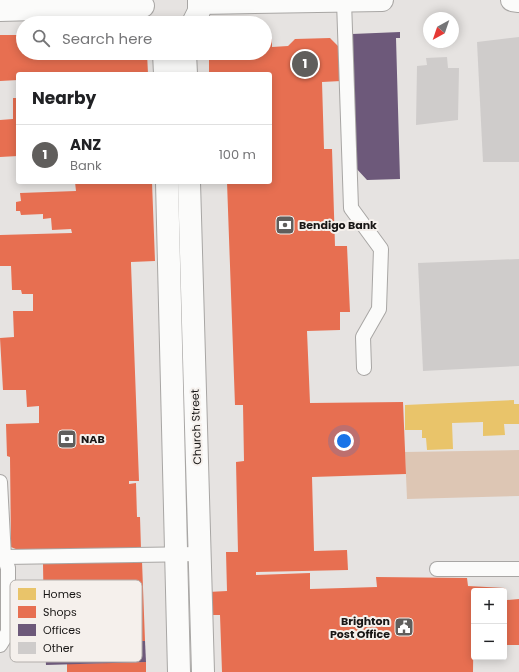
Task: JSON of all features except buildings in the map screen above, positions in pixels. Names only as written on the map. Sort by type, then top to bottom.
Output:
[{"type":"street","points":[[197,9],[382,0]]},
{"type":"street","points":[[512,0],[519,1]]},
{"type":"street","points":[[0,10],[145,10]]},
{"type":"street","points":[[164,60],[165,72]]},
{"type":"street","points":[[185,60],[186,72]]},
{"type":"street","name":"Church Street","points":[[167,184],[179,672]]},
{"type":"street","name":"Church Street","points":[[189,184],[203,672]]},
{"type":"lane","points":[[344,1],[351,208],[380,249],[379,309],[363,337],[364,368]]},
{"type":"lane","points":[[0,482],[4,557],[8,571],[8,632],[0,646]]},
{"type":"lane","points":[[4,557],[200,554]]},
{"type":"lane","points":[[437,569],[519,569]]},
{"type":"shaded area","points":[[519,450],[519,496],[407,499],[405,452]]},
{"type":"place","name":"ANZ","points":[[305,64]]},
{"type":"place","name":"Bendigo Bank","points":[[285,225]]},
{"type":"place","name":"NAB","points":[[67,439]]},
{"type":"place","name":"Brighton Post Office","points":[[404,627]]}]
